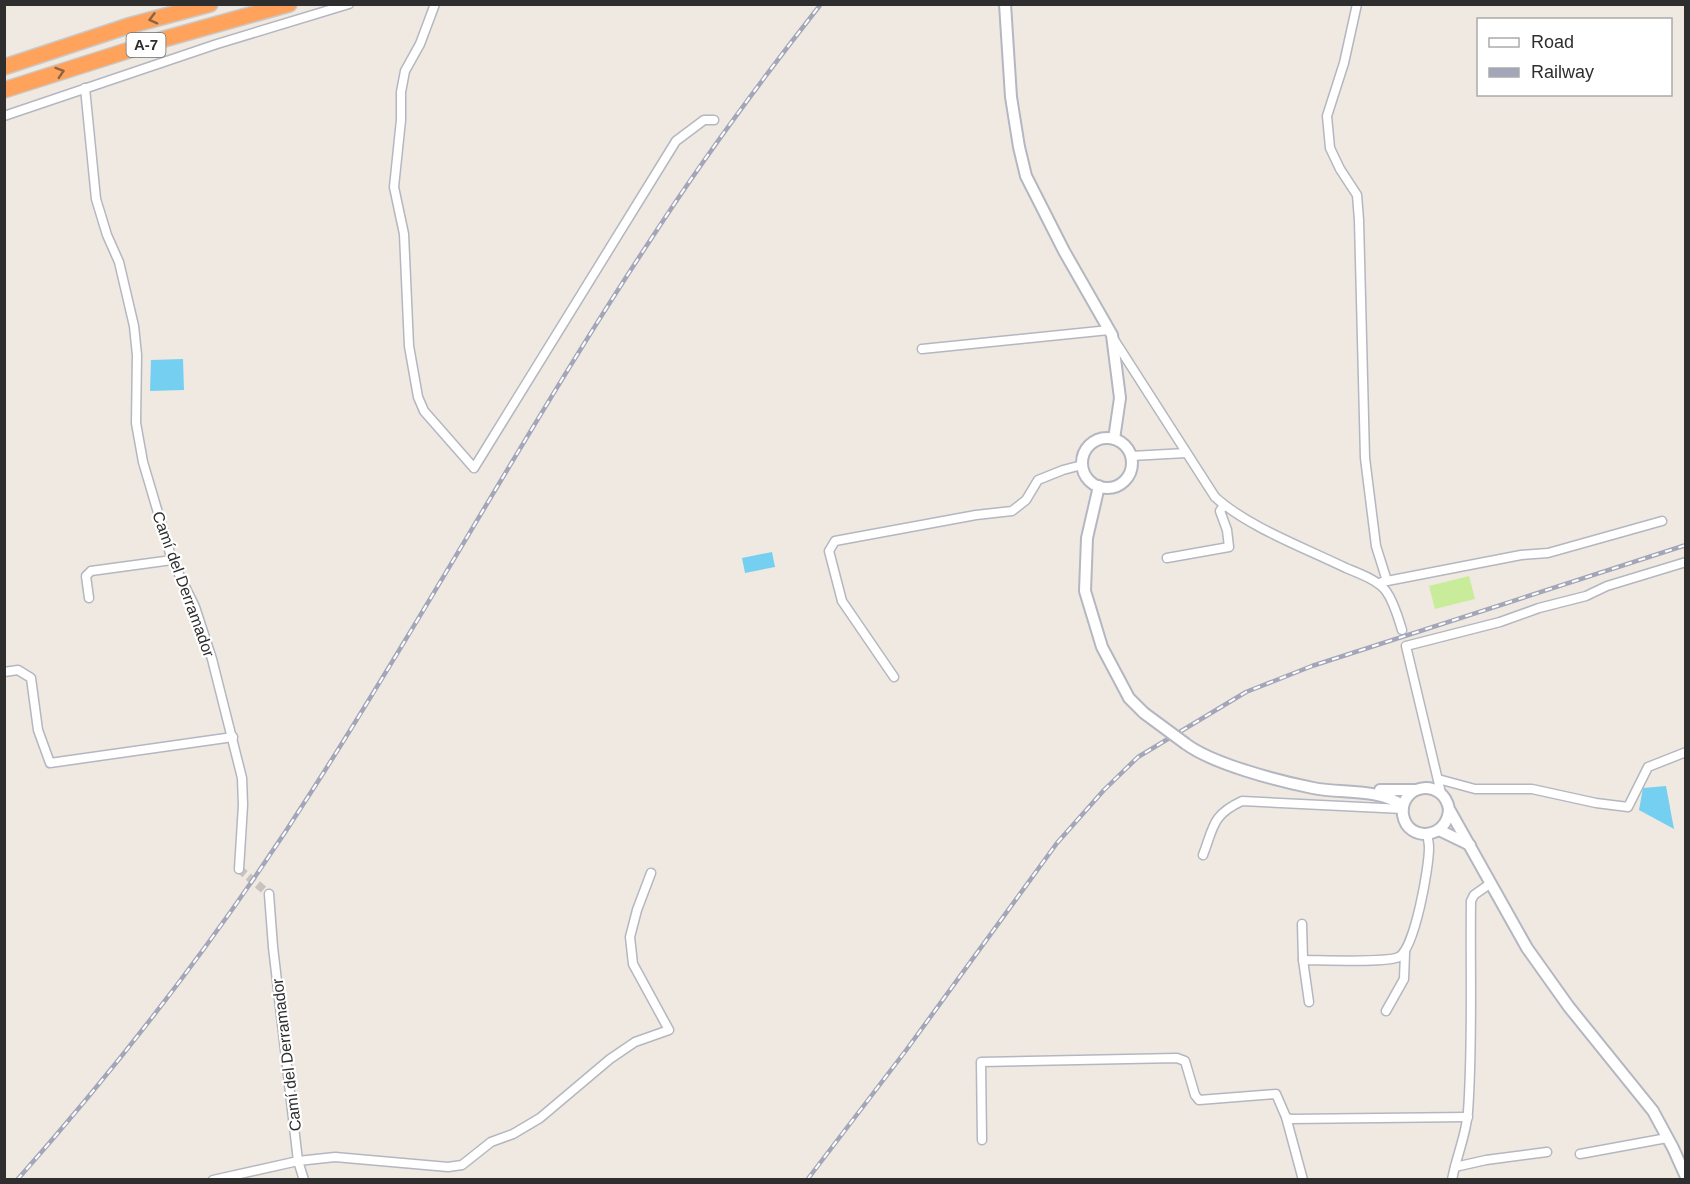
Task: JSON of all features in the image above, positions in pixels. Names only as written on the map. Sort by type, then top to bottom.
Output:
[{"type":"highway","name":"A-7","points":[[4,67],[128,26],[210,4]]},
{"type":"highway","name":"A-7","points":[[4,90],[132,49],[289,4]]},
{"type":"street","points":[[4,116],[217,44],[349,4]]},
{"type":"street","points":[[435,4],[420,44],[405,72],[401,92],[401,120],[394,187],[404,234],[409,346],[418,397],[424,411],[474,468],[676,141],[704,120],[714,120]]},
{"type":"street","points":[[1005,4],[1011,97],[1026,176],[1064,251],[1110,332],[1186,453],[1215,497],[1224,505],[1251,522],[1385,589],[1402,630]]},
{"type":"street","points":[[1357,4],[1344,63],[1327,116],[1330,148],[1357,195],[1365,458],[1376,546],[1387,581]]},
{"type":"street","name":"Camí del Derramador","points":[[85,88],[96,199],[107,236],[119,262],[134,326],[137,355],[136,423],[141,452],[172,560],[195,607],[213,659],[233,737],[242,787],[239,869]]},
{"type":"street","points":[[922,349],[1110,332]]},
{"type":"street","points":[[1110,332],[1120,398],[1114,439]]},
{"type":"street","points":[[1105,438],[1121,443],[1131,456],[1132,464],[1126,478],[1114,486],[1100,486],[1086,476],[1082,465],[1084,452],[1090,445],[1105,438]]},
{"type":"street","points":[[1131,456],[1186,453]]},
{"type":"street","points":[[894,677],[842,601],[829,551],[835,541],[976,515],[1012,511],[1026,500],[1038,480],[1082,465]]},
{"type":"street","points":[[1100,486],[1087,538],[1085,591],[1102,647],[1129,698],[1144,713],[1195,750],[1255,773],[1313,788],[1384,797],[1395,801],[1403,808]]},
{"type":"street","points":[[1167,558],[1229,547],[1227,530],[1220,511],[1224,505]]},
{"type":"street","points":[[1376,583],[1521,555],[1548,553],[1662,521]]},
{"type":"street","points":[[89,598],[86,576],[91,571],[172,560]]},
{"type":"street","points":[[1416,790],[1406,800],[1403,808],[1408,826],[1427,834],[1439,830],[1447,821],[1448,803],[1441,793],[1406,646],[1500,622],[1686,562]]},
{"type":"street","points":[[4,672],[18,670],[31,678],[38,730],[50,763],[233,737]]},
{"type":"street","points":[[1438,779],[1475,789],[1532,789],[1596,803],[1628,807],[1648,767],[1686,752]]},
{"type":"street","points":[[1299,784],[1315,782],[1395,792],[1429,788],[1441,793]]},
{"type":"street","points":[[1203,855],[1217,817],[1228,807],[1242,801],[1403,808]]},
{"type":"street","points":[[1449,809],[1527,948],[1576,1016],[1653,1112],[1686,1177]]},
{"type":"street","points":[[1439,830],[1470,845]]},
{"type":"street","points":[[1386,1011],[1404,979],[1405,953],[1414,932],[1427,868],[1430,847],[1427,834]]},
{"type":"street","points":[[213,1179],[298,1161],[335,1157],[448,1167],[462,1165],[491,1142],[513,1134],[540,1118],[610,1059],[635,1042],[669,1030],[633,964],[630,937],[637,909],[651,873]]},
{"type":"street","points":[[1452,1179],[1468,1117],[1471,901],[1474,895],[1491,883]]},
{"type":"street","name":"Camí del Derramador","points":[[269,894],[298,1161],[304,1179]]},
{"type":"street","points":[[1302,924],[1303,960],[1309,1002]]},
{"type":"street","points":[[1303,960],[1380,960],[1398,958],[1405,953]]},
{"type":"street","points":[[982,1140],[981,1062],[1177,1058],[1185,1061],[1195,1095],[1199,1100],[1276,1094],[1286,1117],[1303,1179]]},
{"type":"street","points":[[1286,1117],[1391,1119],[1468,1117]]},
{"type":"street","points":[[1580,1155],[1667,1138]]},
{"type":"street","points":[[1455,1167],[1486,1160],[1547,1152]]},
{"type":"green space","points":[[1469,576],[1475,599],[1435,609],[1429,586]]},
{"type":"water","points":[[183,359],[184,390],[150,391],[151,360]]},
{"type":"water","points":[[772,552],[775,567],[745,573],[742,558]]},
{"type":"water","points":[[1666,786],[1674,829],[1639,810],[1643,788]]},
{"type":"tunnel","points":[[239,869],[269,894]]},
{"type":"railway","points":[[17,1180],[136,1038],[247,889],[358,718],[566,372],[653,236],[734,118],[821,4]]},
{"type":"railway","points":[[807,1180],[907,1049],[1057,843],[1104,790],[1138,757],[1246,692],[1312,666],[1686,545]]}]
